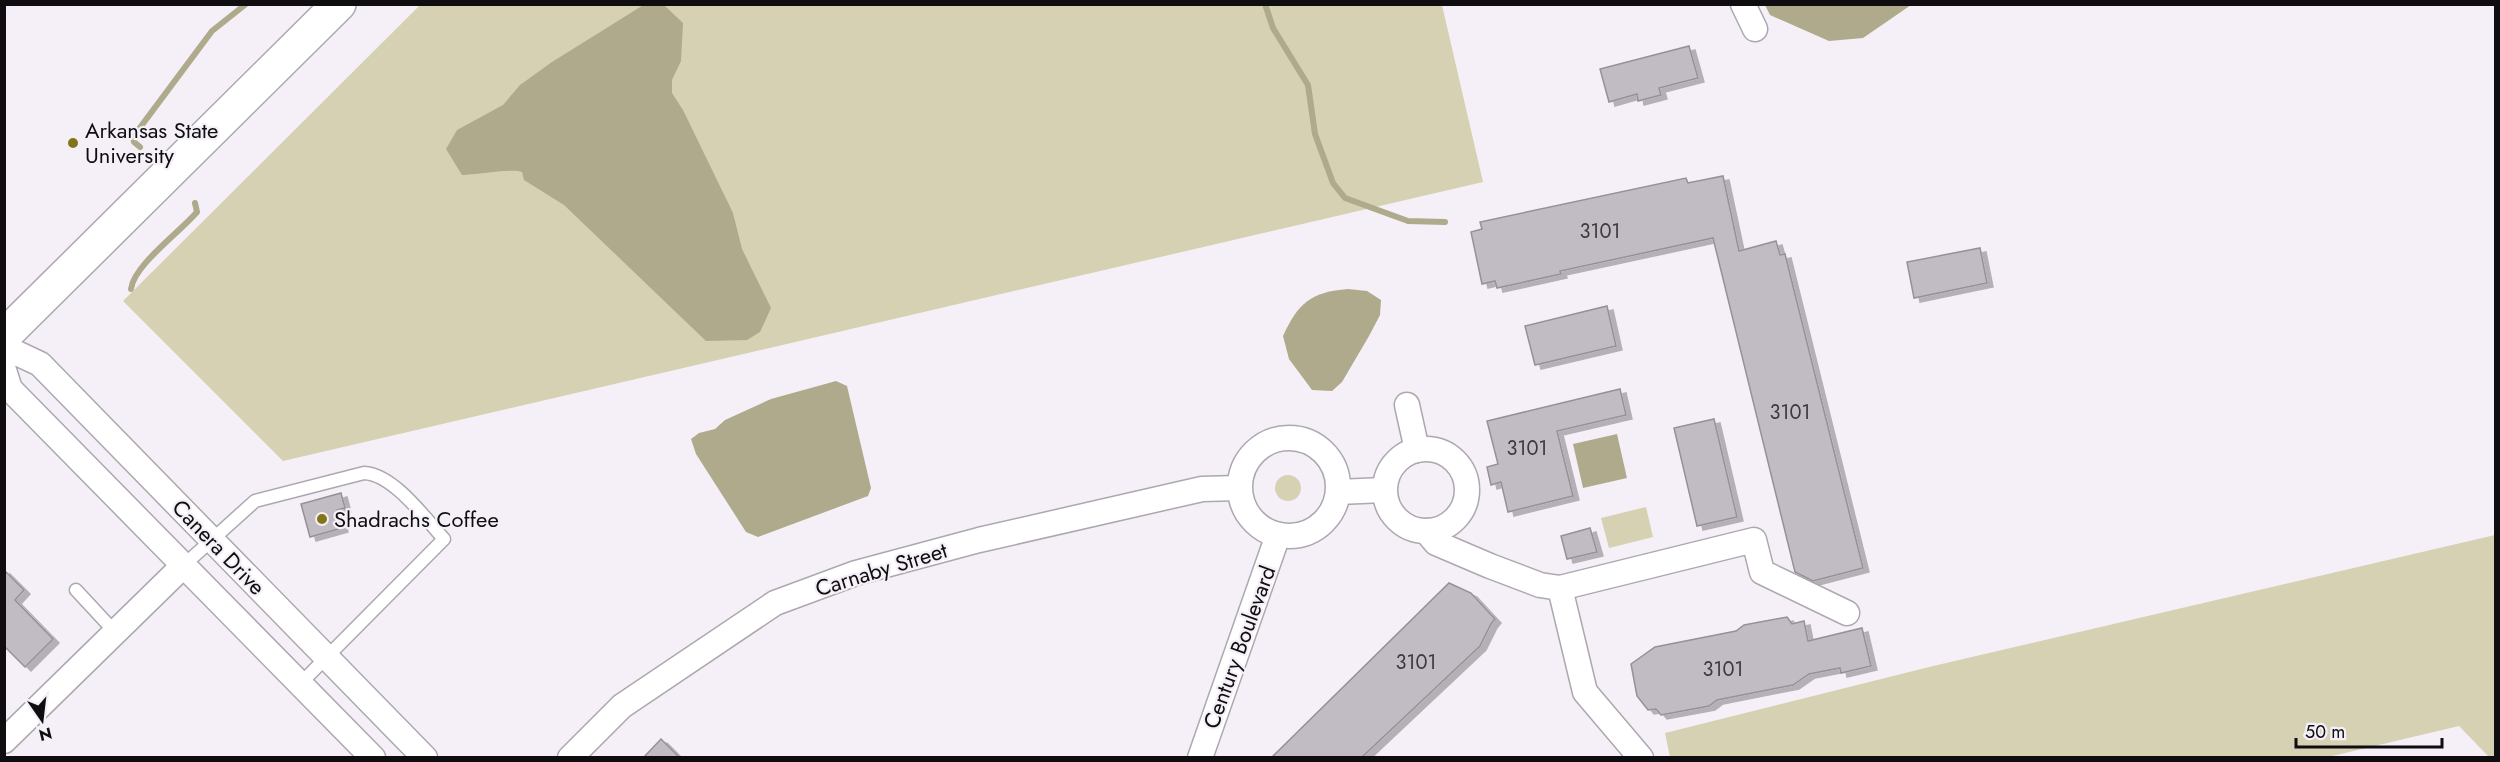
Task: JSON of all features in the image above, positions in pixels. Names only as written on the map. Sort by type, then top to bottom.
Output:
[{"type":"highway","points":[[4,336],[339,4]]},
{"type":"street","points":[[1743,4],[1755,29]]},
{"type":"street","name":"Canera Drive","points":[[4,347],[40,364],[425,758]]},
{"type":"street","name":"Canera Drive","points":[[4,370],[10,389],[373,758]]},
{"type":"street","points":[[1407,405],[1417,450]]},
{"type":"street","points":[[1291,438],[1306,442],[1320,450],[1330,462],[1337,476],[1338,492],[1333,508],[1324,522],[1295,536],[1278,536],[1263,529],[1250,518],[1242,504],[1239,488],[1242,472],[1249,458],[1261,447],[1275,440],[1291,438]]},
{"type":"street","points":[[1430,449],[1453,458],[1461,468],[1466,480],[1467,492],[1458,516],[1449,524],[1426,531],[1413,529],[1397,519],[1386,503],[1384,490],[1393,464],[1404,455],[1417,450],[1430,449]]},
{"type":"street","name":"Carnaby Street","points":[[570,758],[622,706],[776,603],[856,573],[979,540],[1202,489],[1239,488]]},
{"type":"street","points":[[1338,492],[1384,490]]},
{"type":"street","points":[[1458,516],[1467,556]]},
{"type":"street","points":[[1426,531],[1436,543],[1540,585],[1560,588],[1754,540],[1762,572],[1847,613]]},
{"type":"street","name":"Century Boulevard","points":[[1200,758],[1278,536]]},
{"type":"street","points":[[4,741],[184,565]]},
{"type":"street","points":[[1560,588],[1585,692],[1641,758]]},
{"type":"lane","points":[[184,565],[255,501],[364,473],[373,473],[391,483],[444,539],[300,684]]},
{"type":"lane","points":[[76,591],[115,632]]},
{"type":"shaded area","points":[[645,4],[664,5],[683,23],[681,61],[672,80],[672,93],[683,110],[733,213],[742,249],[771,308],[760,332],[747,340],[706,341],[564,205],[524,180],[522,172],[462,175],[446,149],[457,130],[503,105],[520,85],[552,62]]},
{"type":"shaded area","points":[[420,5],[1442,5],[1483,182],[283,461],[123,301]]},
{"type":"shaded area","points":[[1765,5],[1911,5],[1863,38],[1829,41],[1770,15]]},
{"type":"shaded area","points":[[1348,289],[1367,291],[1381,300],[1380,315],[1342,382],[1332,391],[1312,390],[1289,359],[1283,336],[1294,315],[1307,301],[1324,293]]},
{"type":"shaded area","points":[[836,381],[847,386],[871,488],[868,496],[758,537],[746,532],[696,454],[691,439],[771,399]]},
{"type":"shaded area","points":[[1617,434],[1627,478],[1583,488],[1573,444]]},
{"type":"shaded area","points":[[1288,475],[1297,479],[1301,488],[1297,497],[1288,501],[1279,497],[1275,488],[1279,479]]},
{"type":"shaded area","points":[[1646,507],[1653,537],[1609,548],[1601,518]]},
{"type":"shaded area","points":[[2495,535],[2495,757],[2489,757],[2459,726],[2324,758],[1670,757],[1665,733],[1929,667]]},
{"type":"building","points":[[1689,46],[1698,78],[1659,88],[1661,95],[1638,101],[1637,94],[1609,102],[1600,69]]},
{"type":"building","points":[[1723,176],[1739,251],[1776,241],[1780,255],[1785,254],[1863,568],[1813,581],[1795,572],[1713,238],[1560,271],[1561,274],[1497,288],[1495,281],[1482,284],[1471,232],[1482,229],[1480,222],[1686,178],[1688,183]]},
{"type":"building","points":[[1980,248],[1987,283],[1914,298],[1907,262]]},
{"type":"building","points":[[1607,306],[1616,346],[1535,365],[1525,326]]},
{"type":"building","points":[[1620,389],[1626,415],[1557,431],[1573,496],[1508,512],[1501,482],[1491,485],[1487,467],[1498,464],[1487,421]]},
{"type":"building","points":[[1714,419],[1737,517],[1697,526],[1674,428]]},
{"type":"building","name":"Shadrachs Coffee","points":[[341,493],[345,508],[337,510],[342,528],[310,537],[301,504]]},
{"type":"building","points":[[1590,528],[1597,552],[1567,559],[1561,536]]},
{"type":"building","points":[[4,570],[24,590],[15,600],[53,639],[25,667],[4,646]]},
{"type":"building","points":[[1449,583],[1471,593],[1495,619],[1480,646],[1361,758],[1271,758]]},
{"type":"building","points":[[1787,617],[1792,624],[1804,621],[1808,641],[1862,628],[1871,666],[1841,673],[1840,668],[1809,674],[1793,685],[1717,700],[1709,706],[1661,715],[1656,709],[1648,710],[1637,696],[1631,664],[1655,647],[1736,631],[1744,625]]},
{"type":"building","points":[[661,739],[680,758],[643,758]]},
{"type":"waterway","points":[[140,147],[134,142],[133,137],[212,31],[246,4]]},
{"type":"waterway","points":[[1265,4],[1273,28],[1308,85],[1315,134],[1333,183],[1345,198],[1408,221],[1445,222]]},
{"type":"waterway","points":[[131,289],[134,280],[148,260],[197,212],[195,203]]},
{"type":"place","name":"Arkansas State University","points":[[73,143]]},
{"type":"place","name":"Shadrachs Coffee","points":[[322,519]]}]
